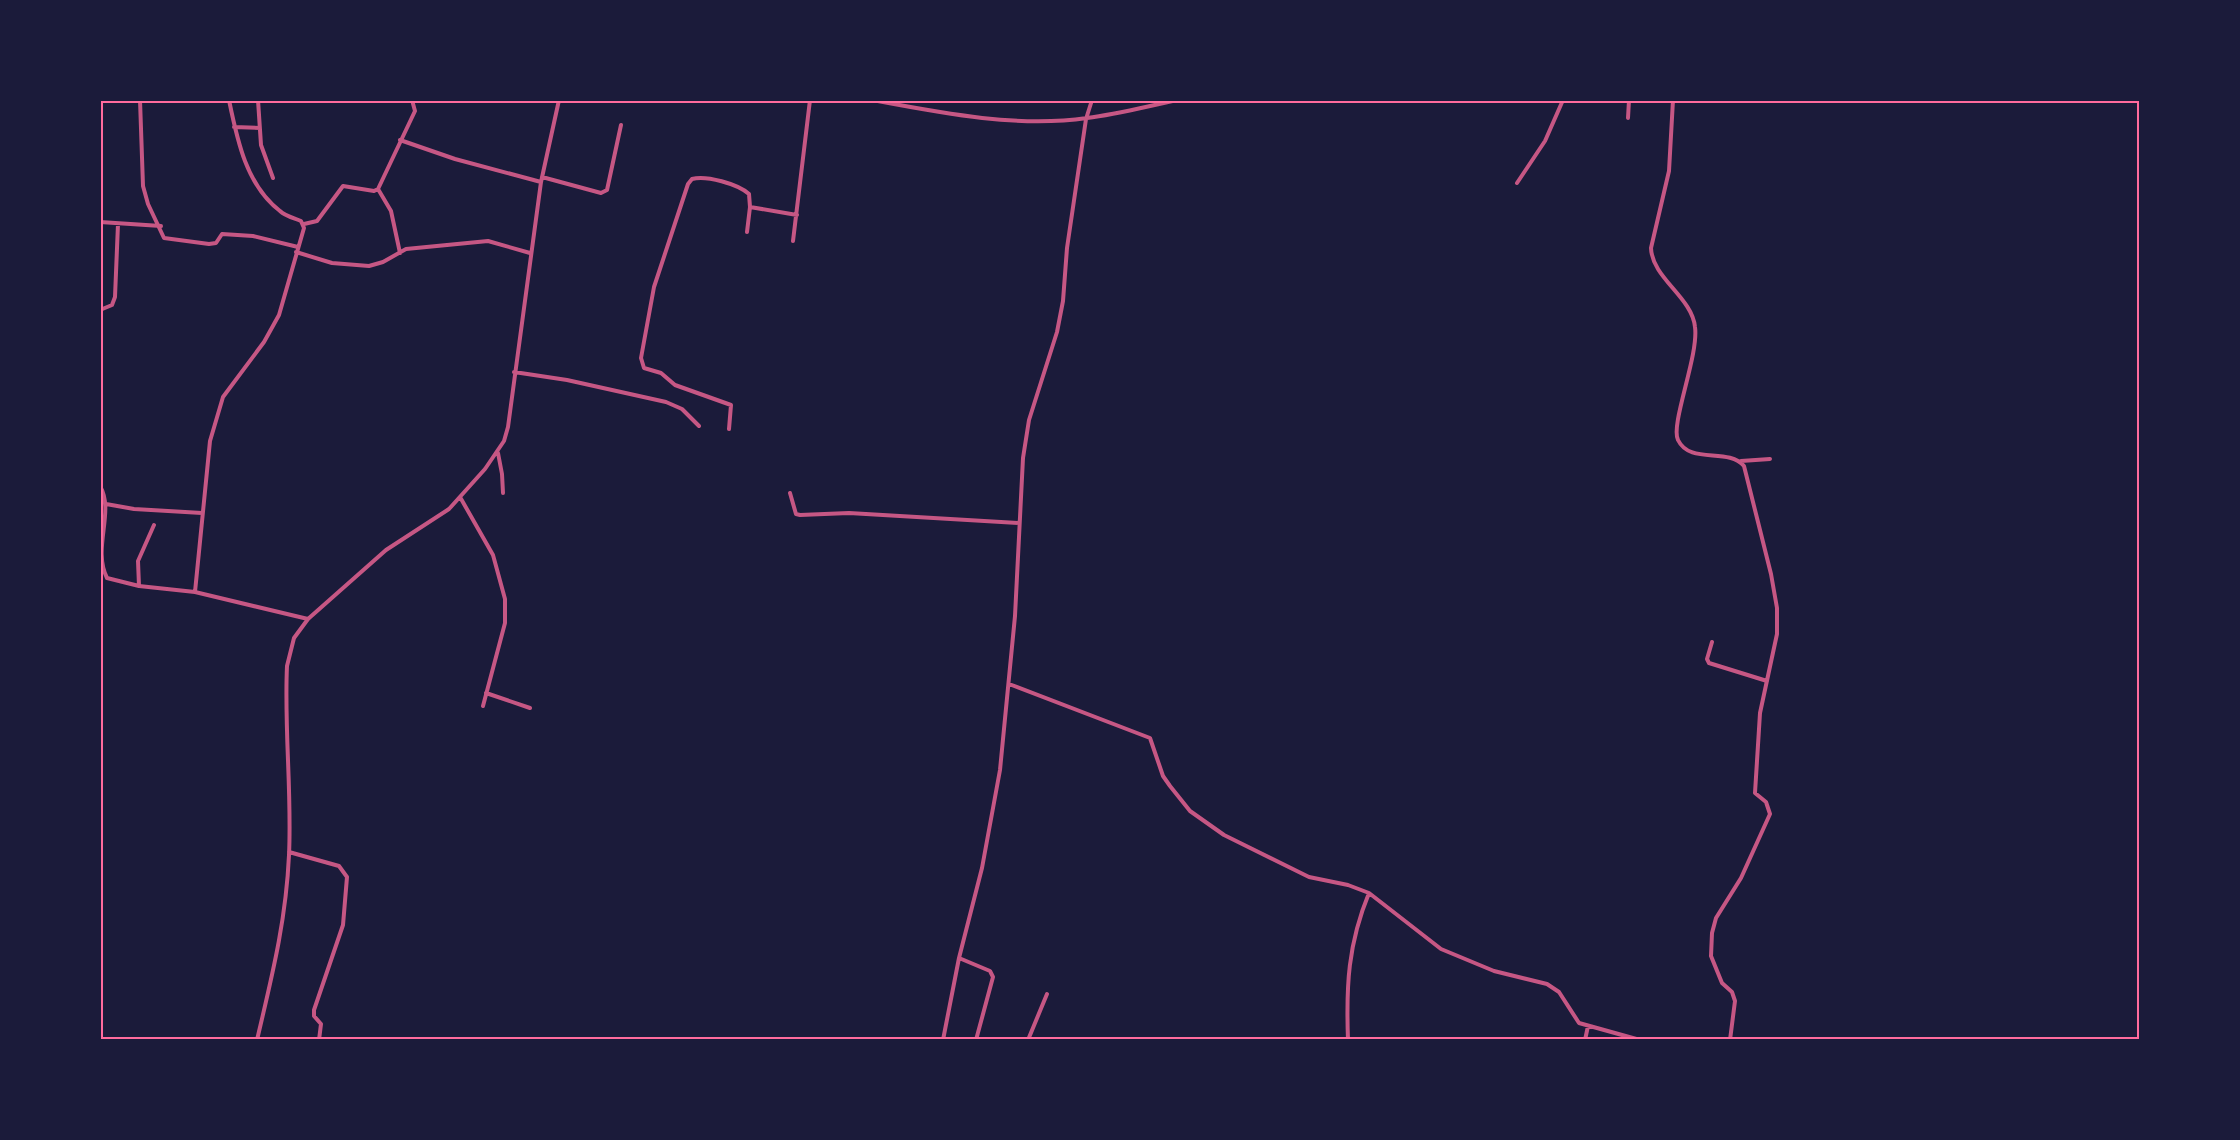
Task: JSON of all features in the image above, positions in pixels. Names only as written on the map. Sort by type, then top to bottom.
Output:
[{"type":"street","points":[[140,100],[143,186],[148,204],[165,238],[172,241],[209,244],[216,243],[222,234],[235,233],[297,250],[332,263],[369,266],[406,249],[488,241],[530,253]]},
{"type":"street","points":[[229,100],[240,151],[266,198],[281,212],[304,224],[317,221],[343,186],[374,191],[378,189],[415,111],[412,100]]},
{"type":"street","points":[[258,100],[264,156],[273,178]]},
{"type":"street","points":[[256,1040],[280,943],[289,852],[287,666],[294,638],[308,619],[359,572],[386,550],[420,531],[460,497],[497,452],[508,427],[513,372],[541,179],[560,100]]},
{"type":"street","points":[[793,241],[810,100]]},
{"type":"street","points":[[872,100],[979,117],[1086,118],[1178,100]]},
{"type":"street","points":[[943,1040],[1000,770],[1009,684],[1019,524],[1029,420],[1052,350],[1064,301],[1067,248],[1086,118],[1092,100]]},
{"type":"street","points":[[1517,183],[1545,141],[1563,100]]},
{"type":"street","points":[[1628,118],[1629,100]]},
{"type":"street","points":[[1673,100],[1669,171],[1651,248],[1654,259],[1683,302],[1695,326],[1690,379],[1677,421],[1677,439],[1683,447],[1695,453],[1740,462],[1770,459]]},
{"type":"street","points":[[400,140],[455,159],[601,193],[607,190],[621,125]]},
{"type":"street","points":[[234,128],[260,128]]},
{"type":"street","points":[[729,429],[731,405],[669,382],[661,373],[644,368],[641,358],[654,287],[688,184],[692,179],[703,177],[743,189],[749,194],[747,232]]},
{"type":"street","points":[[378,189],[391,211],[400,253]]},
{"type":"street","points":[[750,207],[797,215]]},
{"type":"street","points":[[100,222],[161,226]]},
{"type":"street","points":[[100,310],[112,305],[115,297],[118,224]]},
{"type":"street","points":[[195,592],[210,441],[216,417],[228,390],[272,329],[279,315],[304,224]]},
{"type":"street","points":[[513,372],[567,380],[666,402],[682,409],[699,426]]},
{"type":"street","points":[[497,452],[502,467],[503,493]]},
{"type":"street","points":[[1730,1040],[1735,1001],[1732,992],[1722,983],[1711,956],[1712,933],[1716,918],[1741,878],[1770,814],[1766,802],[1755,793],[1754,784],[1760,748],[1760,713],[1777,634],[1777,608],[1746,471],[1740,462]]},
{"type":"street","points":[[100,486],[106,504],[101,539],[102,568],[107,578],[139,586],[195,592],[308,619]]},
{"type":"street","points":[[790,493],[796,514],[800,515],[849,513],[1019,524]]},
{"type":"street","points":[[460,497],[493,555],[506,599],[505,623],[483,706]]},
{"type":"street","points":[[106,504],[134,509],[202,513]]},
{"type":"street","points":[[139,586],[138,561],[154,525]]},
{"type":"street","points":[[1712,642],[1707,659],[1709,663],[1767,681]]},
{"type":"street","points":[[1009,684],[1149,738],[1163,776],[1190,811],[1224,835],[1273,862],[1309,877],[1348,885],[1369,893],[1441,949],[1494,971],[1554,988],[1576,1020],[1588,1026],[1640,1040]]},
{"type":"street","points":[[486,693],[530,708]]},
{"type":"street","points":[[289,852],[339,866],[347,877],[343,925],[314,1010],[314,1016],[321,1024],[319,1040]]},
{"type":"street","points":[[1348,1040],[1346,987],[1349,960],[1354,936],[1369,893]]},
{"type":"street","points":[[959,958],[990,971],[993,977],[976,1040]]},
{"type":"street","points":[[1028,1040],[1047,994]]},
{"type":"street","points":[[1585,1040],[1588,1026]]}]
